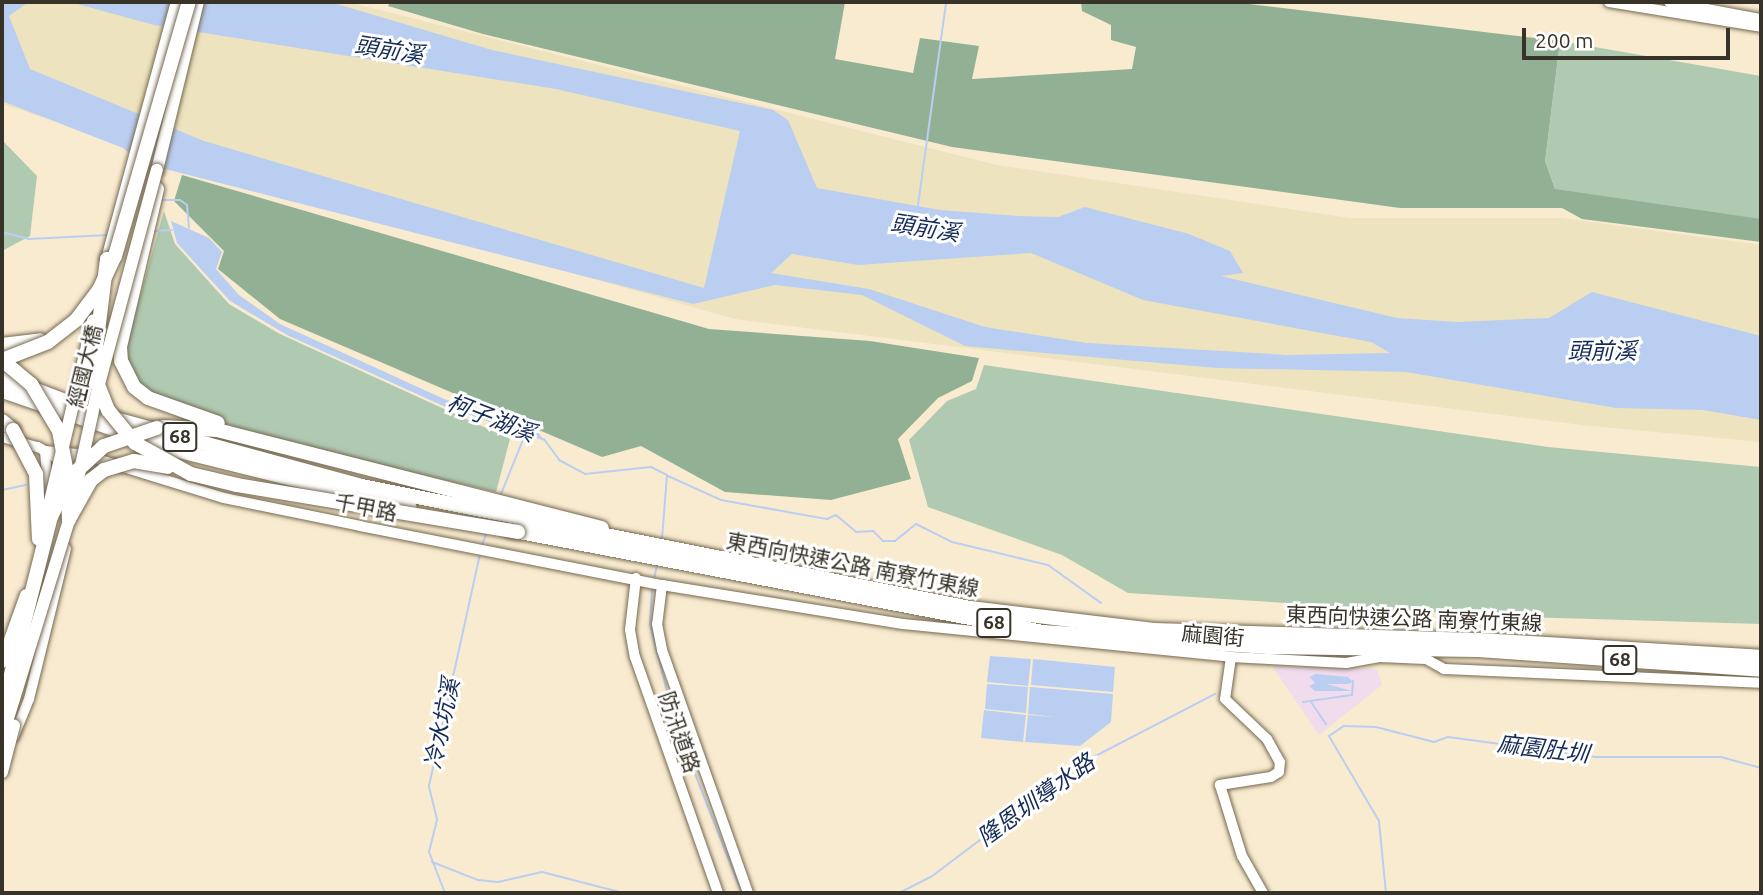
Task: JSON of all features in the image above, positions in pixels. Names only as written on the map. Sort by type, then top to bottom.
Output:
[{"type":"highway","points":[[69,520],[62,448],[45,403],[2,360],[48,342],[77,319],[99,290],[115,256],[188,2]]},
{"type":"highway","points":[[156,170],[159,180],[120,347],[126,375],[134,387],[163,407],[292,449]]},
{"type":"highway","points":[[2,345],[32,343],[62,325],[90,291],[107,259]]},
{"type":"highway","points":[[107,259],[101,324],[92,361],[97,387],[126,434],[191,474]]},
{"type":"highway","name":"東西向快速公路 南寮竹東線","points":[[2,377],[108,416],[361,491],[518,532],[1043,632],[1268,647],[1478,645],[1761,670]]},
{"type":"highway","name":"東西向快速公路 南寮竹東線","points":[[2,391],[171,449],[361,491],[970,608],[1154,630],[1761,657]]},
{"type":"highway","points":[[2,421],[22,440],[36,474],[41,533]]},
{"type":"highway","points":[[9,709],[51,517],[70,477],[86,459],[121,437],[175,426],[217,430],[722,560]]},
{"type":"highway","points":[[69,520],[91,480],[119,463],[152,463],[191,474],[457,526],[518,532]]},
{"type":"main road","name":"經國大橋","points":[[2,683],[107,259],[177,2]]},
{"type":"main road","name":"經國大橋","points":[[2,738],[35,641],[69,520],[97,387],[198,2]]},
{"type":"main road","points":[[2,655],[26,594]]},
{"type":"main road","points":[[2,772],[35,641]]},
{"type":"street","points":[[1615,2],[1761,27],[1761,18],[1669,2]]},
{"type":"street","name":"千甲路","points":[[2,437],[45,451],[81,454],[92,461],[224,498],[662,585]]},
{"type":"street","points":[[2,655],[23,621],[48,491],[45,451]]},
{"type":"street","points":[[2,783],[38,661],[78,496],[92,461]]},
{"type":"street","points":[[48,491],[54,498],[70,500],[78,496]]},
{"type":"street","name":"防汛道路","points":[[636,579],[631,630],[635,657],[719,893]]},
{"type":"street","points":[[662,585],[657,624],[662,650],[748,893]]},
{"type":"street","name":"麻園街","points":[[662,585],[903,624],[1231,657],[1346,663],[1380,657],[1426,659],[1444,669],[1761,683]]},
{"type":"street","points":[[2,655],[20,650],[38,661]]},
{"type":"street","points":[[1231,657],[1225,699],[1267,739],[1280,762],[1279,772],[1272,777],[1220,785],[1242,856],[1263,893]]},
{"type":"street","points":[[2,675],[31,687]]},
{"type":"street","points":[[2,757],[9,709],[31,687]]},
{"type":"shaded area","points":[[1272,666],[1377,669],[1382,685],[1319,735]]},
{"type":"green space","points":[[390,2],[845,2],[835,59],[913,73],[920,38],[979,46],[972,79],[1132,69],[1136,47],[1111,40],[1111,25],[1082,11],[1081,2],[1233,2],[1560,41],[1545,161],[1555,189],[1761,219],[1761,242],[1582,219],[1562,208],[1400,208],[952,147],[483,34],[388,6]]},
{"type":"green space","points":[[1560,41],[1761,76],[1761,234],[1562,208],[1545,161]]},
{"type":"green space","points":[[2,140],[37,176],[30,236],[2,251]]},
{"type":"green space","points":[[182,175],[709,329],[870,341],[979,358],[972,381],[938,398],[898,439],[911,479],[831,500],[725,492],[641,446],[602,457],[280,319],[218,269],[224,251],[174,201]]},
{"type":"green space","points":[[164,211],[175,244],[229,304],[280,334],[510,439],[496,492],[294,446],[169,406],[136,381],[125,350]]},
{"type":"green space","points":[[984,365],[1548,447],[1761,467],[1761,624],[1494,616],[1128,593],[1062,555],[928,507],[909,440],[947,401],[976,389]]},
{"type":"sand","points":[[2,2],[348,2],[997,165],[1350,218],[1562,218],[1761,245],[1761,442],[1582,425],[735,319],[174,160],[2,104]]},
{"type":"water","name":"頭前溪","points":[[2,2],[29,2],[9,16],[30,69],[204,141],[704,288],[740,131],[556,89],[154,25],[70,2],[330,2],[492,50],[773,110],[788,120],[817,188],[940,210],[1018,216],[1058,217],[1085,207],[1189,234],[1230,251],[1243,273],[1221,276],[1397,318],[1457,322],[1549,318],[1592,292],[1761,336],[1761,420],[1703,410],[1616,408],[1406,372],[1217,368],[965,346],[862,295],[775,285],[693,304],[142,163],[123,148],[2,101]],"holes":[[[1031,253],[1143,300],[1371,342],[1390,353],[1287,355],[1087,343],[985,327],[869,289],[771,273],[792,254],[858,265]]]},
{"type":"water","points":[[171,221],[209,238],[222,252],[216,269],[239,295],[280,324],[444,399],[533,427],[545,441],[441,405],[287,335],[230,301],[177,243]]},
{"type":"water","points":[[990,656],[1031,659],[1028,686],[987,682]]},
{"type":"water","points":[[1033,659],[1115,667],[1113,692],[1031,685]]},
{"type":"water","points":[[1315,674],[1348,677],[1353,682],[1326,684],[1352,691],[1315,691],[1309,686],[1315,683],[1310,677]]},
{"type":"water","points":[[987,684],[1028,687],[1026,713],[985,709]]},
{"type":"water","points":[[1030,687],[1113,694],[1111,722],[1080,746],[1025,742],[1028,715],[1056,717],[1028,714]]},
{"type":"water","points":[[984,710],[1026,715],[1023,742],[981,738]]},
{"type":"waterway","points":[[918,205],[946,2]]},
{"type":"waterway","name":"柯子湖溪","points":[[162,200],[180,200],[187,205],[189,228]]},
{"type":"waterway","points":[[153,231],[172,230]]},
{"type":"waterway","points":[[5,233],[29,239],[109,235]]},
{"type":"waterway","name":"冷水坑溪","points":[[501,494],[525,435]]},
{"type":"waterway","name":"柯子湖溪","points":[[544,439],[559,460],[585,474],[651,467],[667,475],[662,539]]},
{"type":"waterway","points":[[668,476],[721,500],[827,519],[836,515],[856,532],[873,531],[883,541],[895,541],[916,524],[952,542],[1048,565],[1101,603]]},
{"type":"waterway","points":[[2,490],[25,485]]},
{"type":"waterway","name":"冷水坑溪","points":[[482,545],[487,532]]},
{"type":"waterway","name":"冷水坑溪","points":[[445,893],[429,852],[437,819],[429,786],[480,555]]},
{"type":"waterway","name":"柯子湖溪","points":[[654,580],[657,565]]},
{"type":"waterway","name":"柯子湖溪","points":[[652,589],[650,624],[675,723],[742,893]]},
{"type":"waterway","points":[[1303,702],[1352,695],[1353,681]]},
{"type":"waterway","name":"隆恩圳導水路","points":[[899,893],[931,877],[1082,763],[1215,694]]},
{"type":"waterway","points":[[1311,702],[1326,724]]},
{"type":"waterway","name":"麻園肚圳","points":[[1386,893],[1379,821],[1329,736],[1344,726],[1376,727],[1434,742],[1448,737],[1596,757],[1721,757],[1761,768]]},
{"type":"waterway","points":[[432,862],[478,880],[498,882],[542,872],[623,893]]}]
